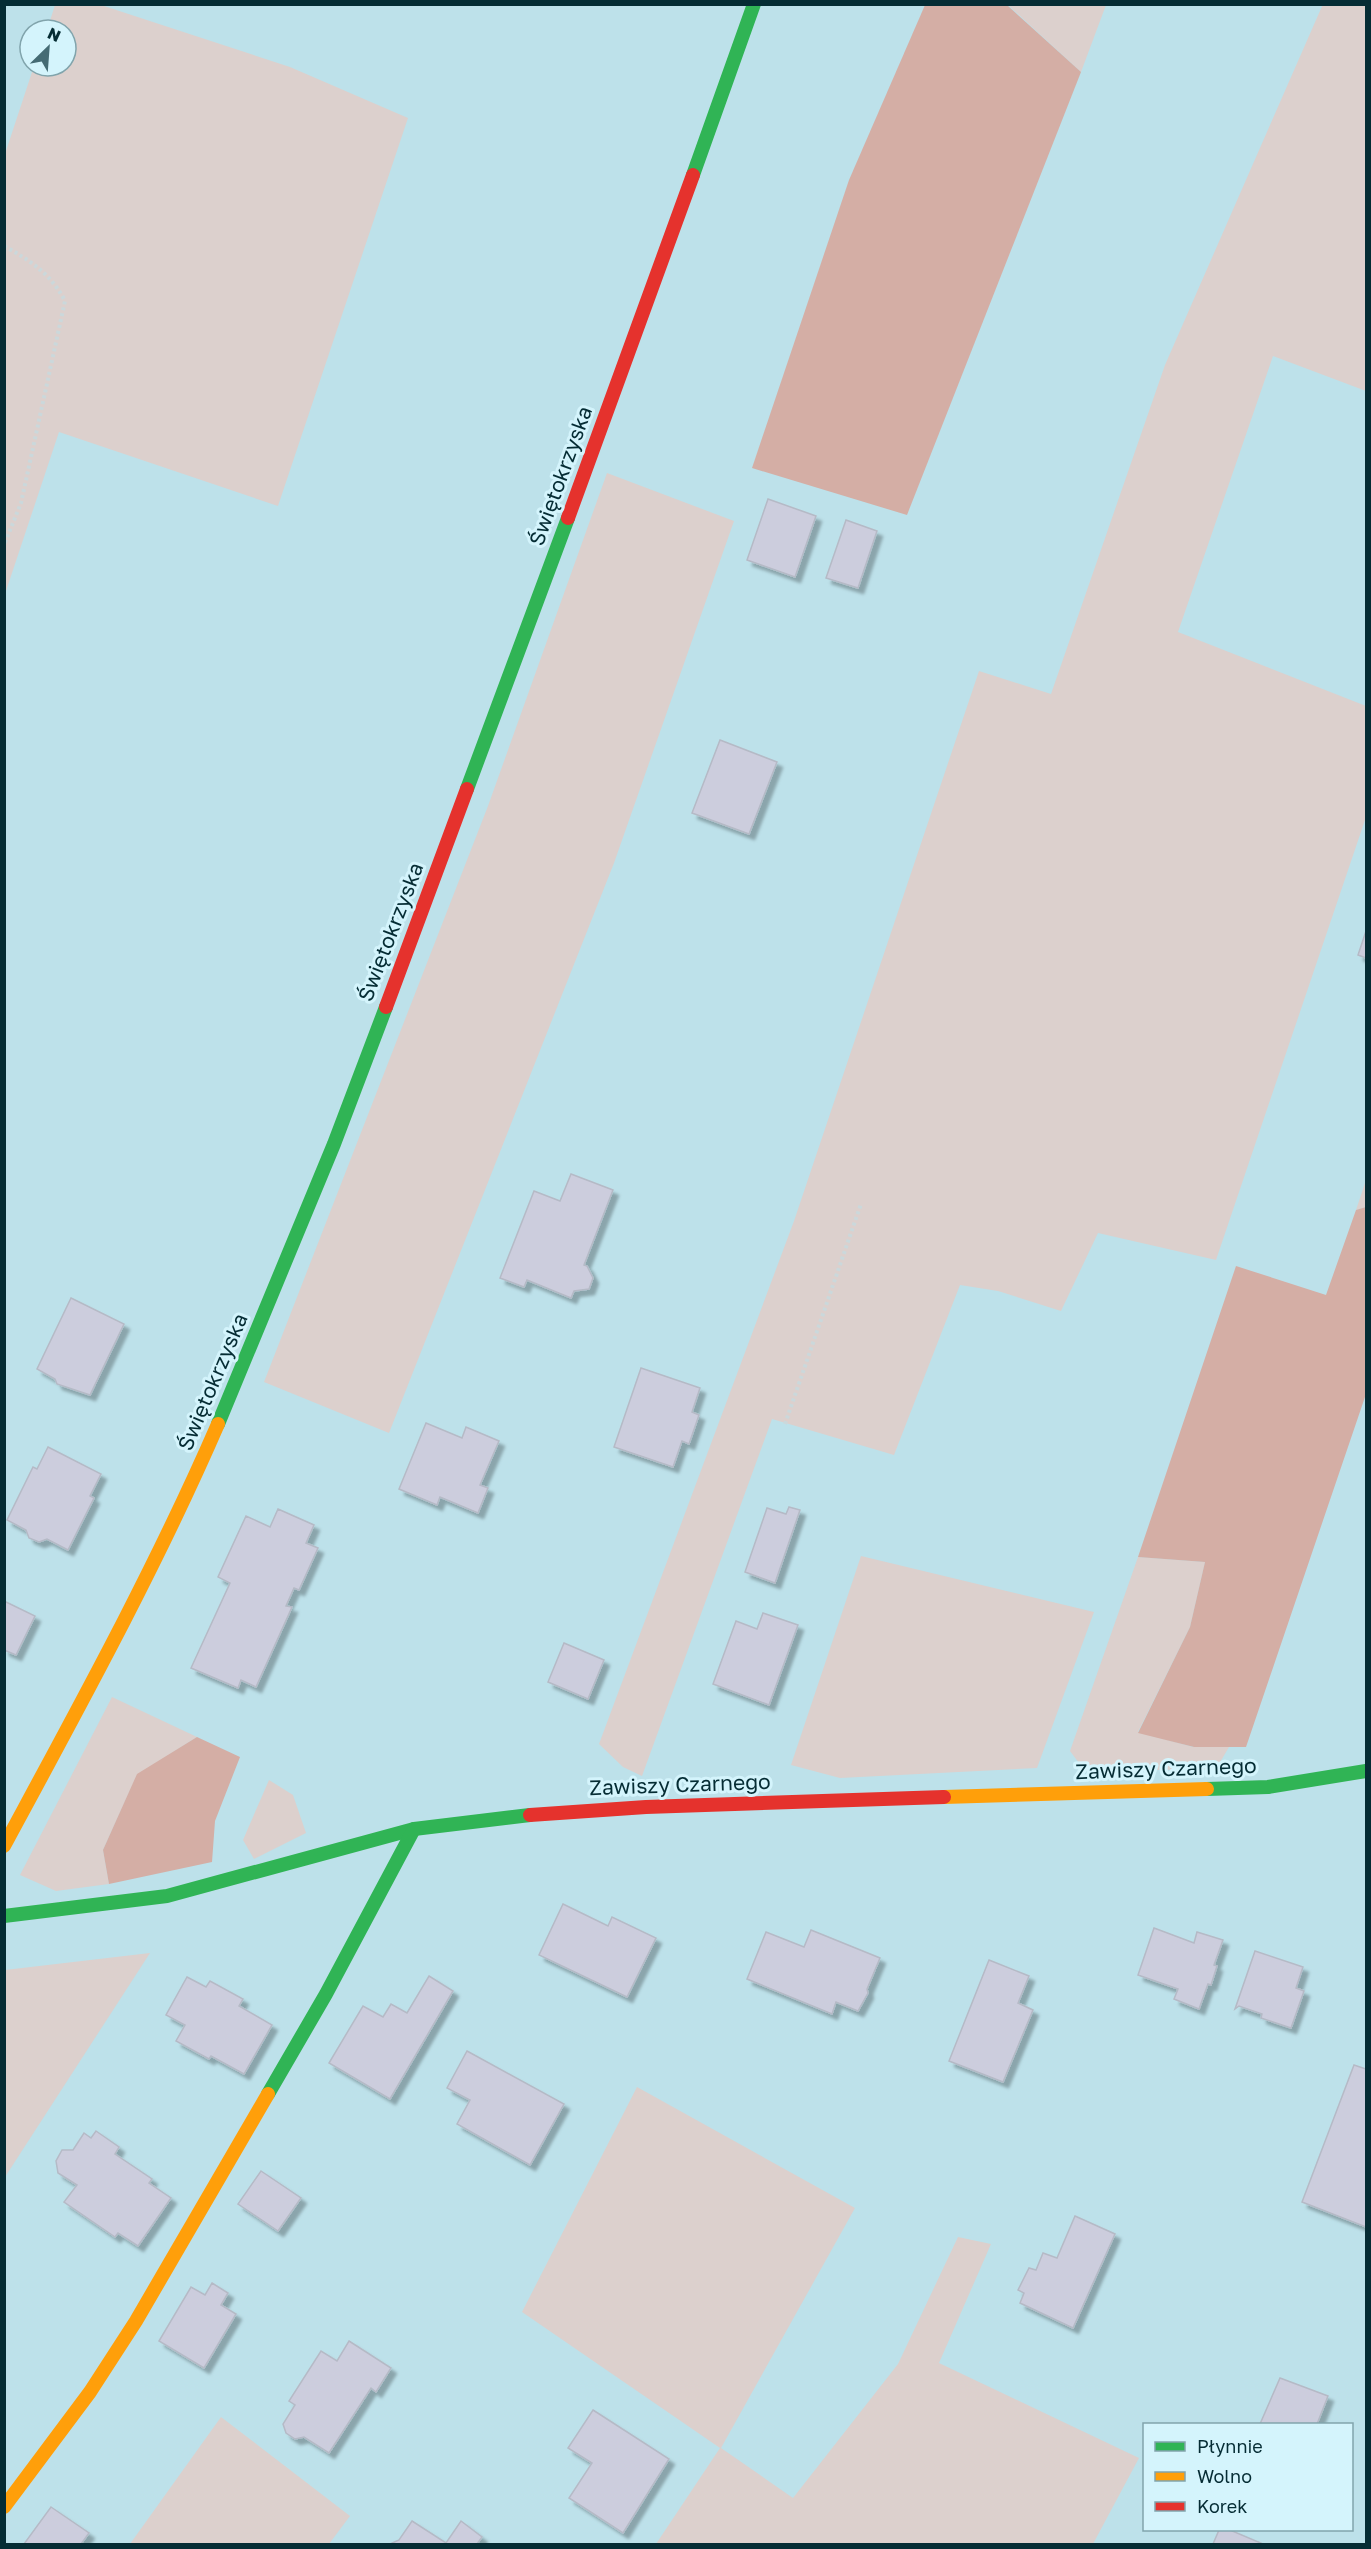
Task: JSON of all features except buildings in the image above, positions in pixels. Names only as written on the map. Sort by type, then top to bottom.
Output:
[{"type":"street","name":"Świętokrzyska","points":[[4,1846],[131,1611],[180,1511],[250,1350],[338,1133],[457,817],[624,368],[754,4]]},
{"type":"street","name":"Zawiszy Czarnego","points":[[4,1916],[167,1896],[414,1829],[568,1810],[1268,1787],[1366,1771]]},
{"type":"street","points":[[4,2507],[90,2392],[136,2321],[326,1994],[414,1829]]},
{"type":"path","points":[[4,246],[27,259],[56,282],[65,301],[21,503],[4,545]]},
{"type":"path","points":[[785,1424],[861,1204]]},
{"type":"shaded area","points":[[1323,4],[1366,5],[1366,391],[1273,356],[1178,632],[1366,706],[1366,817],[1216,1260],[1098,1233],[1061,1311],[998,1291],[960,1285],[894,1455],[772,1419],[642,1776],[623,1767],[599,1744],[794,1221],[979,671],[1051,694],[1165,365]]},
{"type":"shaded area","points":[[55,5],[101,5],[290,67],[408,118],[278,506],[59,432],[5,594],[5,154],[30,78],[78,78],[78,18],[51,18]]},
{"type":"shaded area","points":[[925,5],[1007,5],[1081,72],[907,515],[752,468],[849,180]]},
{"type":"shaded area","points":[[1008,5],[1106,5],[1081,72]]},
{"type":"shaded area","points":[[607,473],[734,521],[614,863],[389,1433],[264,1382],[488,806]]},
{"type":"shaded area","points":[[1366,1180],[1366,1207],[1356,1210]]},
{"type":"shaded area","points":[[1366,1207],[1366,1394],[1246,1747],[1194,1747],[1138,1733],[1190,1627],[1205,1562],[1138,1557],[1236,1266],[1326,1295],[1356,1210]]},
{"type":"shaded area","points":[[861,1556],[1094,1612],[1037,1768],[840,1778],[791,1765]]},
{"type":"shaded area","points":[[1138,1557],[1205,1562],[1190,1627],[1138,1732],[1193,1747],[1229,1747],[1216,1769],[1085,1771],[1070,1751]]},
{"type":"shaded area","points":[[112,1697],[197,1737],[137,1775],[103,1850],[109,1884],[56,1891],[20,1875]]},
{"type":"shaded area","points":[[197,1737],[240,1757],[215,1821],[212,1862],[109,1884],[103,1850],[137,1774]]},
{"type":"shaded area","points":[[269,1780],[293,1795],[306,1833],[254,1859],[243,1840]]},
{"type":"shaded area","points":[[150,1953],[5,2177],[5,1970]]},
{"type":"shaded area","points":[[637,2087],[855,2208],[721,2448],[793,2498],[898,2364],[958,2237],[991,2244],[939,2363],[1139,2458],[1093,2544],[656,2544],[720,2448],[522,2312]]},
{"type":"shaded area","points":[[221,2417],[350,2516],[329,2544],[130,2544]]},
{"type":"traffic: fast","points":[[693,175],[754,4]]},
{"type":"traffic: fast","points":[[467,789],[568,518]]},
{"type":"traffic: fast","points":[[218,1424],[334,1144],[386,1007]]},
{"type":"traffic: fast","points":[[1207,1789],[1268,1787],[1366,1771]]},
{"type":"traffic: fast","points":[[4,1916],[167,1896],[414,1829],[530,1815]]},
{"type":"traffic: fast","points":[[268,2094],[326,1994],[414,1829]]},
{"type":"traffic: slow","points":[[4,1846],[169,1532],[218,1424]]},
{"type":"traffic: slow","points":[[944,1797],[1207,1789]]},
{"type":"traffic: slow","points":[[4,2507],[90,2392],[136,2321],[268,2094]]},
{"type":"traffic: jam","points":[[568,518],[693,175]]},
{"type":"traffic: jam","points":[[386,1007],[467,789]]},
{"type":"traffic: jam","points":[[530,1815],[646,1807],[944,1797]]}]
